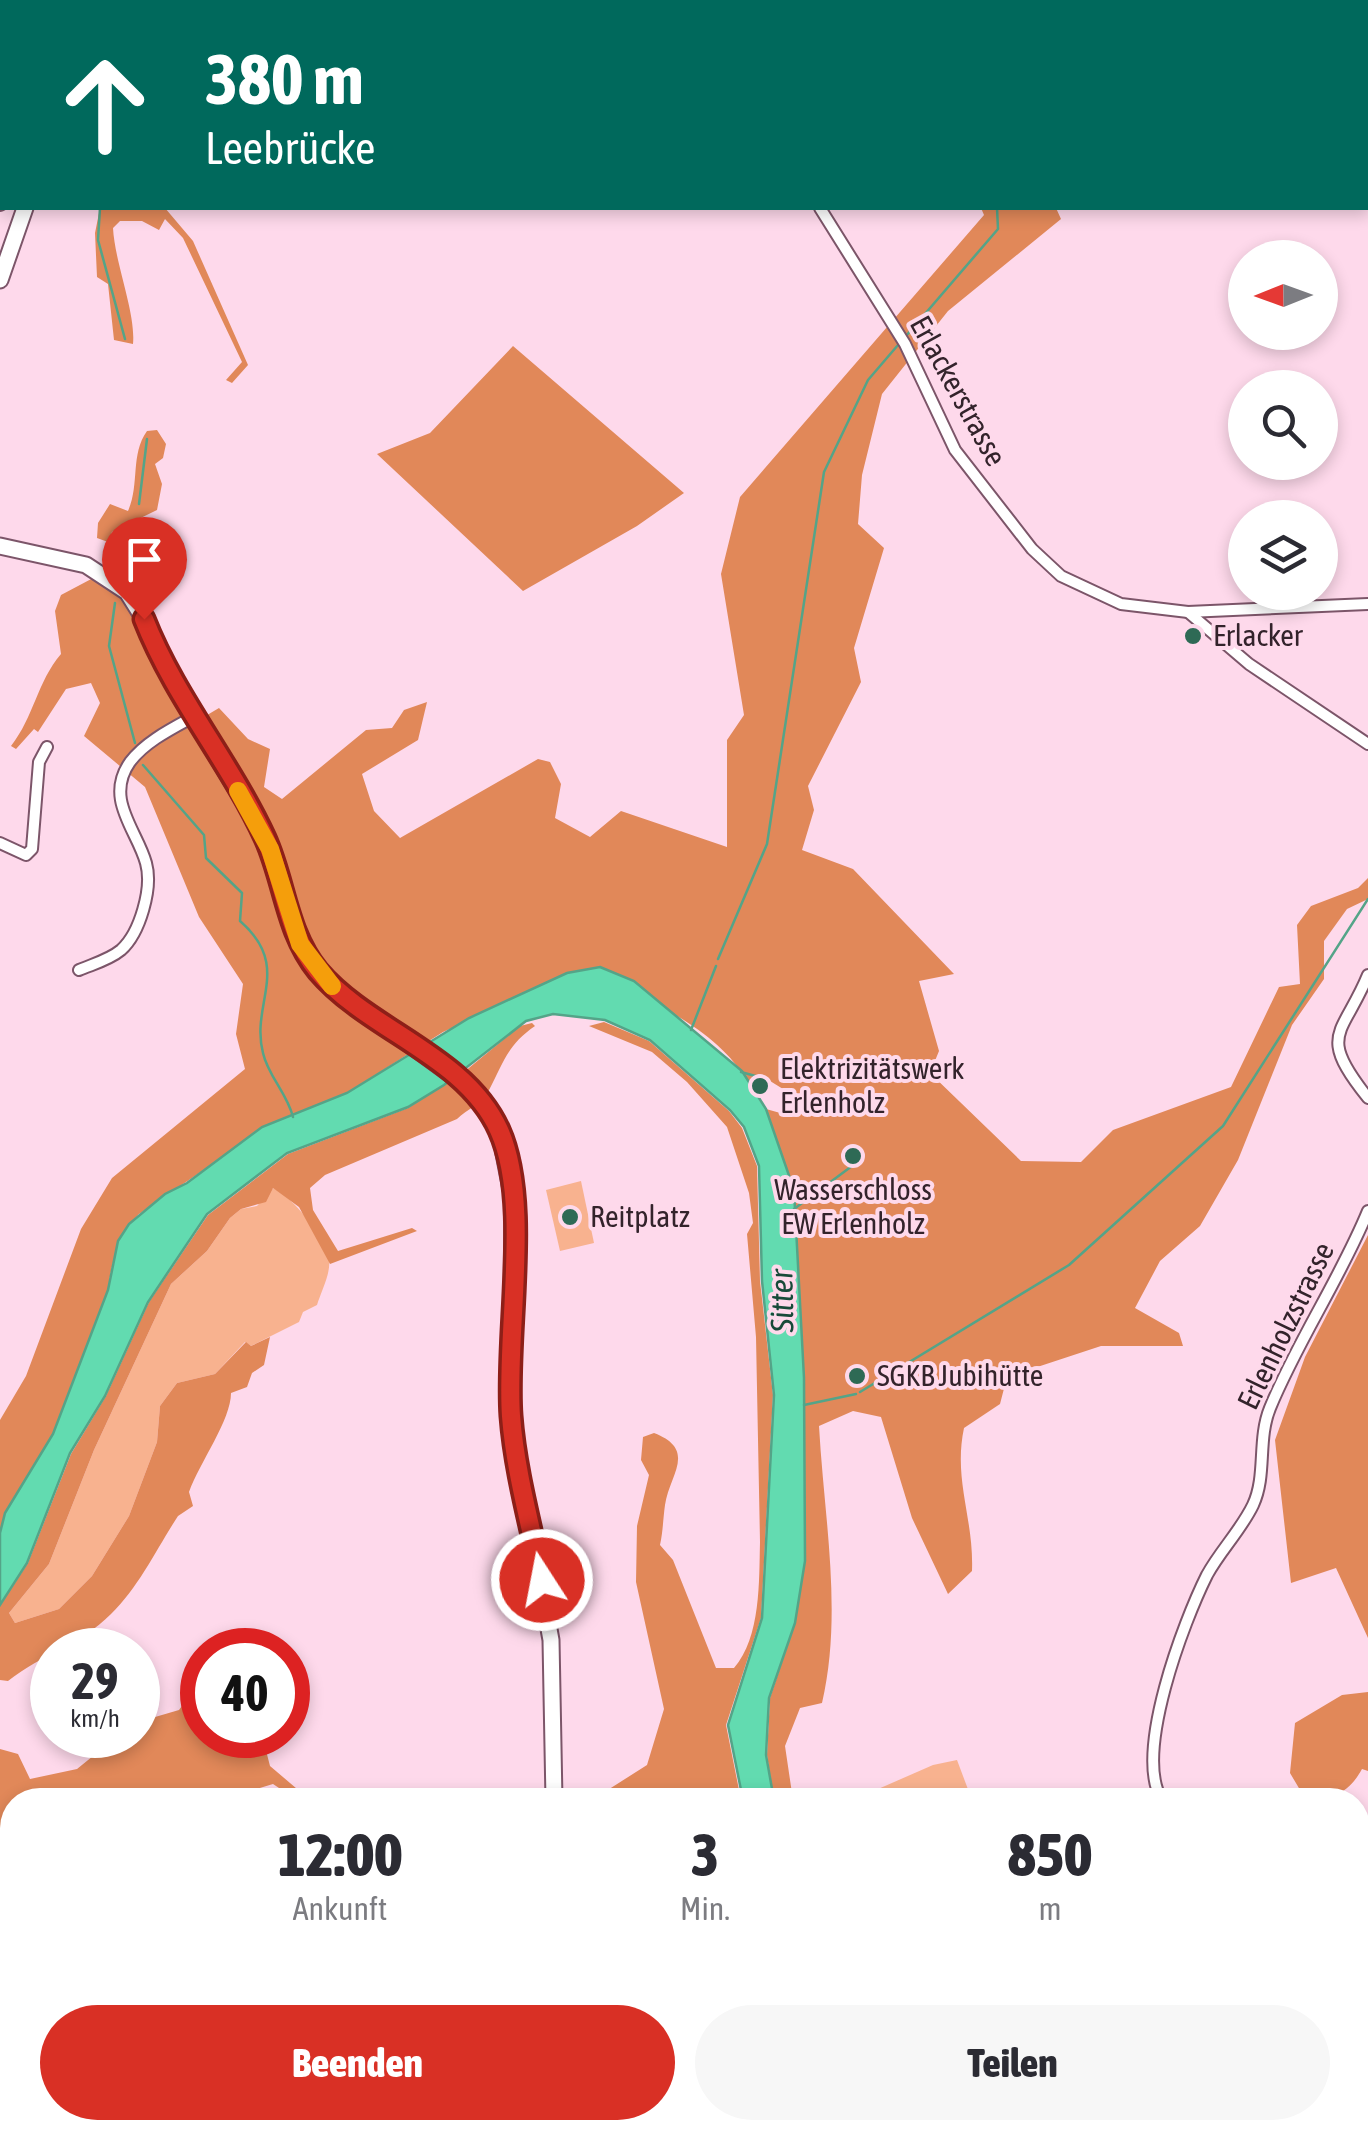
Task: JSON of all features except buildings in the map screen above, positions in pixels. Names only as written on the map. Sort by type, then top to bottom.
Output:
[{"type":"street","points":[[0,280],[24,210]]},
{"type":"street","name":"Erlackerstrasse","points":[[821,210],[905,344],[955,450],[1032,549],[1061,576],[1095,596],[1121,604],[1188,612],[1368,604]]},
{"type":"street","points":[[0,546],[76,562],[113,580],[136,604],[192,717],[263,834],[300,944],[338,991],[478,1098],[500,1133],[512,1183],[511,1420],[550,1630],[554,1788]]},
{"type":"street","points":[[1188,612],[1248,664],[1368,744]]},
{"type":"street","points":[[79,970],[124,947],[134,931],[148,886],[146,860],[124,819],[121,800],[130,763],[156,738],[192,717]]},
{"type":"street","points":[[0,843],[26,855],[32,850],[39,762],[47,747]]},
{"type":"street","points":[[1368,975],[1340,1023],[1338,1044],[1342,1059],[1368,1098]]},
{"type":"street","name":"Erlenholzstrasse","points":[[1156,1788],[1152,1753],[1182,1630],[1208,1573],[1254,1502],[1262,1436],[1270,1409],[1344,1270],[1368,1211]]},
{"type":"shaded area","points":[[100,210],[167,210],[193,241],[248,365],[232,383],[226,380],[242,362],[183,238],[165,219],[159,230],[142,221],[120,221],[113,228],[133,344],[114,340],[108,284],[97,277],[95,233]]},
{"type":"shaded area","points":[[982,210],[1057,210],[1061,219],[948,311],[882,394],[862,475],[858,524],[884,548],[854,648],[861,682],[808,786],[814,810],[802,850],[853,869],[954,974],[919,981],[939,1051],[930,1073],[1021,1161],[1081,1162],[1113,1130],[1231,1087],[1279,987],[1300,984],[1297,925],[1311,906],[1358,888],[1368,878],[1368,899],[1347,909],[1324,941],[1324,979],[1292,1025],[1238,1160],[1200,1226],[1160,1261],[1135,1308],[1179,1333],[1183,1346],[1101,1346],[1007,1377],[1000,1404],[964,1428],[961,1465],[972,1571],[948,1594],[912,1518],[881,1417],[853,1411],[819,1426],[832,1600],[828,1669],[822,1703],[800,1708],[785,1746],[791,1788],[772,1788],[767,1755],[770,1698],[795,1624],[806,1540],[794,1190],[766,1109],[791,1116],[793,1107],[783,1089],[759,1074],[748,1082],[733,1061],[694,1027],[647,1000],[576,971],[443,1032],[347,1093],[274,1122],[139,1214],[117,1249],[108,1290],[53,1434],[5,1513],[0,1533],[0,1420],[26,1376],[81,1229],[112,1178],[245,1069],[236,1034],[243,984],[199,917],[145,787],[84,736],[100,703],[91,683],[66,689],[38,732],[34,729],[16,749],[11,746],[61,654],[55,611],[61,595],[95,577],[127,604],[192,724],[219,708],[248,739],[270,749],[264,787],[282,799],[366,730],[392,728],[404,710],[427,702],[418,740],[362,774],[374,811],[400,838],[538,759],[550,762],[561,784],[555,818],[590,837],[621,811],[727,847],[727,740],[744,715],[721,574],[740,497],[984,215]]},
{"type":"shaded area","points":[[513,346],[684,493],[637,526],[523,591],[377,454],[430,433]]},
{"type":"shaded area","points":[[157,430],[166,444],[163,458],[155,464],[162,484],[157,510],[112,532],[108,542],[97,538],[98,523],[110,504],[128,511],[142,440],[147,431]]},
{"type":"shaded area","points":[[604,1022],[649,1041],[729,1111],[742,1128],[757,1166],[760,1281],[773,1395],[761,1618],[726,1725],[739,1788],[611,1788],[647,1765],[664,1709],[636,1582],[637,1526],[649,1475],[641,1460],[643,1437],[654,1433],[675,1447],[678,1455],[667,1494],[660,1545],[673,1560],[716,1668],[734,1668],[754,1625],[760,1542],[756,1337],[747,1234],[753,1223],[749,1193],[727,1127],[687,1082],[652,1052],[589,1026]]},
{"type":"shaded area","points":[[520,1026],[535,1026],[512,1048],[478,1103],[457,1119],[325,1175],[310,1188],[313,1210],[338,1251],[412,1228],[417,1231],[330,1264],[299,1207],[273,1188],[266,1202],[241,1209],[230,1218],[207,1251],[171,1284],[94,1450],[49,1564],[9,1613],[15,1623],[59,1609],[92,1576],[129,1516],[157,1442],[160,1406],[177,1383],[215,1374],[246,1342],[251,1346],[270,1337],[264,1365],[252,1373],[247,1387],[231,1393],[226,1416],[189,1492],[193,1506],[178,1516],[121,1603],[95,1628],[30,1628],[30,1667],[8,1681],[0,1680],[0,1606],[28,1563],[71,1454],[106,1396],[149,1302],[208,1215],[288,1154],[408,1108],[464,1072]]},
{"type":"shaded area","name":"Reitplatz","points":[[581,1181],[594,1243],[560,1251],[546,1190]]},
{"type":"shaded area","points":[[273,1188],[307,1219],[327,1251],[329,1271],[317,1305],[303,1312],[299,1322],[251,1346],[245,1342],[215,1374],[177,1383],[160,1406],[157,1442],[129,1516],[92,1576],[59,1609],[15,1623],[9,1613],[49,1564],[94,1450],[171,1284],[207,1251],[230,1218],[241,1209],[257,1206]]},
{"type":"shaded area","points":[[1368,1235],[1368,1638],[1336,1568],[1291,1583],[1275,1440],[1305,1357]]},
{"type":"shaded area","points":[[1368,1692],[1368,1771],[1362,1769],[1346,1788],[1299,1788],[1290,1773],[1295,1723],[1342,1695]]},
{"type":"shaded area","points":[[179,1710],[180,1758],[268,1758],[270,1766],[296,1788],[273,1784],[260,1788],[0,1788],[0,1749],[18,1754],[30,1779],[77,1769],[91,1758],[160,1758],[160,1716]]},
{"type":"shaded area","points":[[957,1760],[968,1788],[880,1788],[933,1765]]},
{"type":"water","name":"Sitter","points":[[600,967],[634,981],[742,1071],[766,1109],[794,1190],[804,1378],[805,1561],[795,1623],[769,1698],[766,1755],[772,1788],[741,1788],[728,1725],[762,1618],[774,1395],[762,1281],[759,1166],[744,1127],[730,1110],[650,1040],[605,1020],[553,1014],[526,1021],[444,1085],[408,1107],[287,1153],[207,1214],[148,1302],[105,1396],[70,1453],[27,1563],[0,1605],[0,1533],[5,1513],[53,1434],[108,1290],[118,1241],[129,1224],[165,1194],[187,1183],[262,1127],[347,1093],[469,1018],[567,973]]},
{"type":"waterway","points":[[100,210],[98,240],[125,339]]},
{"type":"waterway","points":[[906,336],[998,229],[997,210]]},
{"type":"waterway","points":[[718,959],[767,844],[824,472],[868,380],[898,345]]},
{"type":"waterway","points":[[139,504],[147,439]]},
{"type":"waterway","points":[[115,603],[109,646],[135,743]]},
{"type":"waterway","points":[[143,765],[204,835],[206,858],[242,893],[240,921],[256,938],[267,970],[260,1035],[263,1053],[293,1117]]},
{"type":"waterway","points":[[860,1392],[1069,1265],[1223,1126],[1368,899]]},
{"type":"waterway","points":[[691,1030],[716,966]]},
{"type":"waterway","points":[[741,1072],[759,1077]]},
{"type":"waterway","points":[[794,1209],[852,1166]]},
{"type":"waterway","points":[[804,1405],[856,1394]]},
{"type":"slow traffic","points":[[238,791],[270,849],[300,944],[332,986]]},
{"type":"place","name":"Erlacker","points":[[1193,636]]},
{"type":"place","name":"Elektrizitätswerk Erlenholz","points":[[760,1086]]},
{"type":"place","name":"Wasserschloss EW Erlenholz","points":[[853,1156]]},
{"type":"place","name":"Reitplatz","points":[[570,1217]]},
{"type":"place","name":"SGKB Jubihütte","points":[[857,1376]]},
{"type":"route","points":[[144,619],[167,673],[263,834],[291,922],[310,961],[349,1000],[464,1084],[484,1105],[500,1133],[512,1183],[511,1420],[542,1580]]}]
